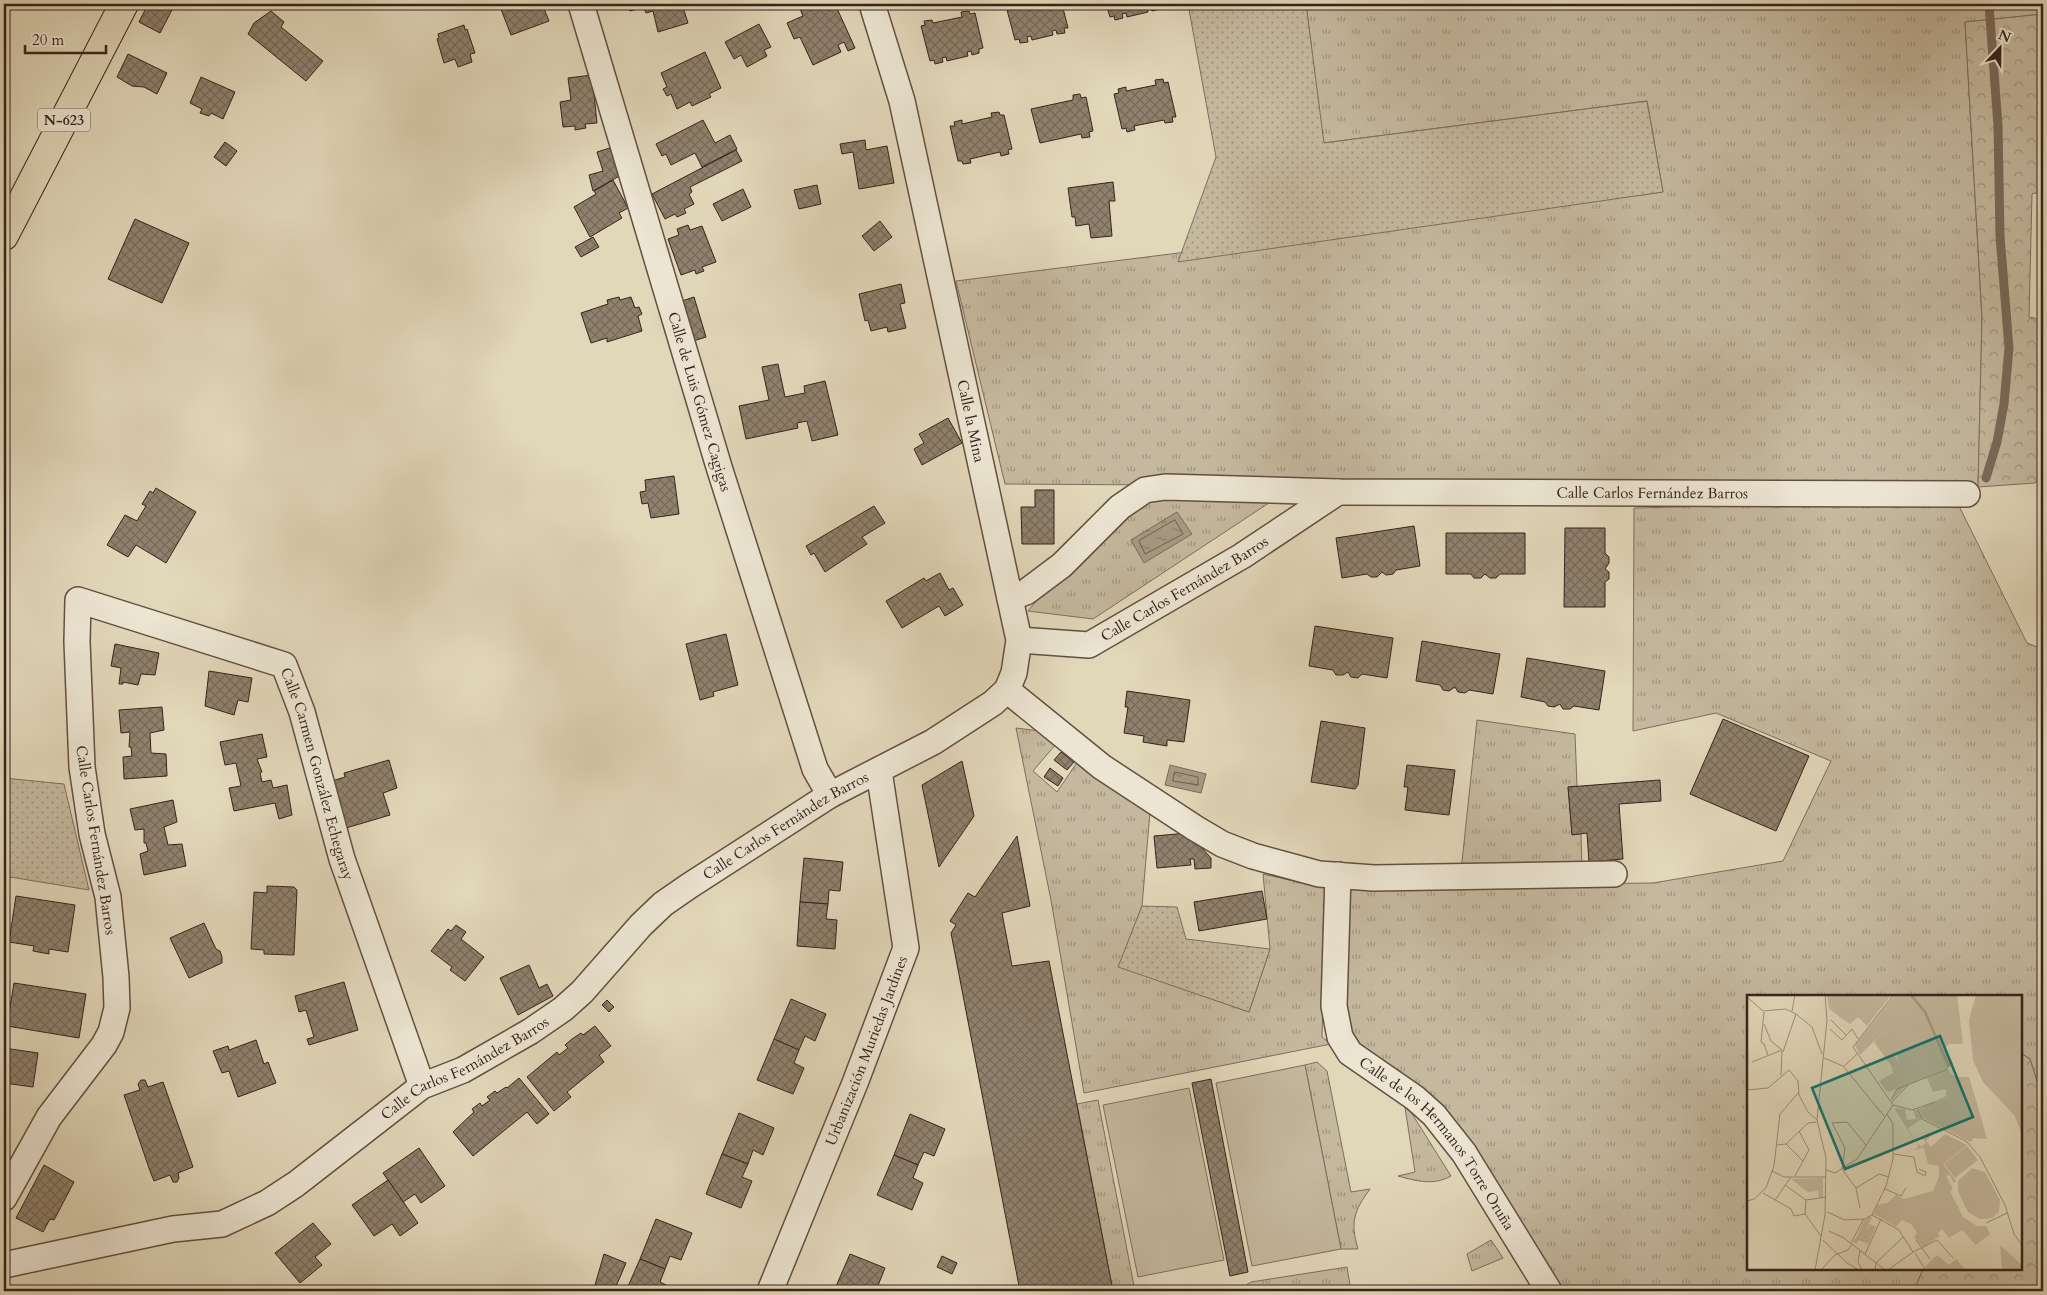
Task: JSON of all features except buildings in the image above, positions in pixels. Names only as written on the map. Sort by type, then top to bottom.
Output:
[{"type":"highway","name":"N-623","points":[[4,236],[124,4]]},
{"type":"street","name":"Calle de Luis Gómez Cagigas","points":[[581,4],[719,467],[815,769],[830,795]]},
{"type":"street","name":"Calle la Mina","points":[[872,4],[902,102],[1019,640],[1014,673],[1007,690]]},
{"type":"street","name":"Calle Carlos Fernández Barros","points":[[1010,598],[1026,592],[1062,565],[1120,507],[1145,490],[1165,487],[1338,492],[1967,494]]},
{"type":"street","name":"Calle Carlos Fernández Barros","points":[[1019,640],[1089,645],[1242,556],[1338,492]]},
{"type":"street","name":"Calle Carlos Fernández Barros","points":[[4,1198],[49,1117],[104,1045],[111,1032],[117,1008],[108,897],[92,834],[82,767],[77,642],[78,600]]},
{"type":"street","name":"Calle Carmen González Echegaray","points":[[78,600],[284,665],[302,712],[342,859],[422,1086]]},
{"type":"street","points":[[879,771],[933,742],[993,702],[1007,690],[1102,767],[1222,844],[1253,856],[1319,874],[1374,878],[1614,874]]},
{"type":"street","name":"Calle Carlos Fernández Barros","points":[[4,1265],[173,1229],[222,1224],[266,1203],[296,1184],[422,1086],[463,1070],[531,1031],[555,1014],[582,992],[641,925],[663,904],[830,795],[879,771]]},
{"type":"street","name":"Urbanización Muriedas Jardines","points":[[770,1291],[859,1075],[906,948],[879,771]]},
{"type":"street","name":"Calle de los Hermanos Torre Oruña","points":[[1338,875],[1334,1006],[1340,1037],[1350,1053],[1414,1098],[1434,1115],[1464,1153],[1549,1291]]},
{"type":"green space","points":[[1188,4],[1306,4],[1324,143],[1647,101],[1663,192],[1178,262],[1216,157]]},
{"type":"green space","points":[[1306,4],[2043,4],[2043,14],[1965,22],[1982,318],[1978,487],[1634,488],[1005,484],[956,281],[1663,192],[1647,101],[1323,143]]},
{"type":"green space","points":[[2043,14],[2043,191],[2032,194],[2029,317],[2043,320],[2043,472],[2035,483],[1978,487],[1982,317],[1965,22]]},
{"type":"green space","points":[[1178,493],[1281,495],[1093,619],[1028,611],[1037,600],[1107,534],[1150,501]]},
{"type":"green space","points":[[1956,500],[2027,643],[2043,649],[2043,1100],[2030,1059],[2022,1054],[2022,995],[1747,995],[1747,1270],[1923,1270],[1914,1291],[1564,1291],[1461,1131],[1366,1055],[1349,1034],[1340,990],[1344,891],[1356,886],[1653,883],[1783,861],[1831,761],[1716,713],[1633,731],[1634,508]]},
{"type":"green space","points":[[1477,720],[1575,734],[1577,786],[1568,787],[1572,834],[1581,834],[1582,868],[1461,871]]},
{"type":"green space","points":[[1016,728],[1040,731],[1056,744],[1033,771],[1057,792],[1078,761],[1150,812],[1142,906],[1119,966],[1249,1012],[1270,949],[1263,874],[1326,888],[1322,1037],[1331,1044],[1084,1093],[1051,900]]},
{"type":"green space","points":[[4,778],[64,784],[89,890],[4,876]]},
{"type":"green space","points":[[1142,906],[1177,907],[1186,939],[1270,949],[1249,1012],[1118,967]]},
{"type":"green space","points":[[2022,1054],[2030,1059],[2043,1100],[2043,1291],[1914,1291],[1923,1270],[2022,1270]]},
{"type":"green space","points":[[1317,1062],[1327,1071],[1351,1192],[1370,1189],[1360,1204],[1355,1217],[1354,1231],[1358,1249],[1341,1249],[1305,1065]]},
{"type":"green space","points":[[1305,1065],[1341,1249],[1252,1266],[1216,1083]]},
{"type":"green space","points":[[1189,1088],[1224,1260],[1138,1277],[1103,1105]]},
{"type":"green space","points":[[1098,1100],[1135,1291],[1113,1291],[1077,1104]]},
{"type":"green space","points":[[1404,1101],[1451,1176],[1431,1182],[1398,1176],[1415,1172]]},
{"type":"green space","points":[[1491,1240],[1503,1258],[1472,1271],[1467,1254]]},
{"type":"green space","points":[[1347,1267],[1351,1291],[1237,1291],[1251,1282]]},
{"type":"water","points":[[1177,512],[1192,534],[1144,563],[1131,540]]},
{"type":"water","points":[[1170,765],[1206,774],[1201,793],[1165,785]]},
{"type":"waterway","points":[[1986,478],[1997,442],[2004,404],[2009,348],[2000,236],[1998,126],[1989,4]]}]
